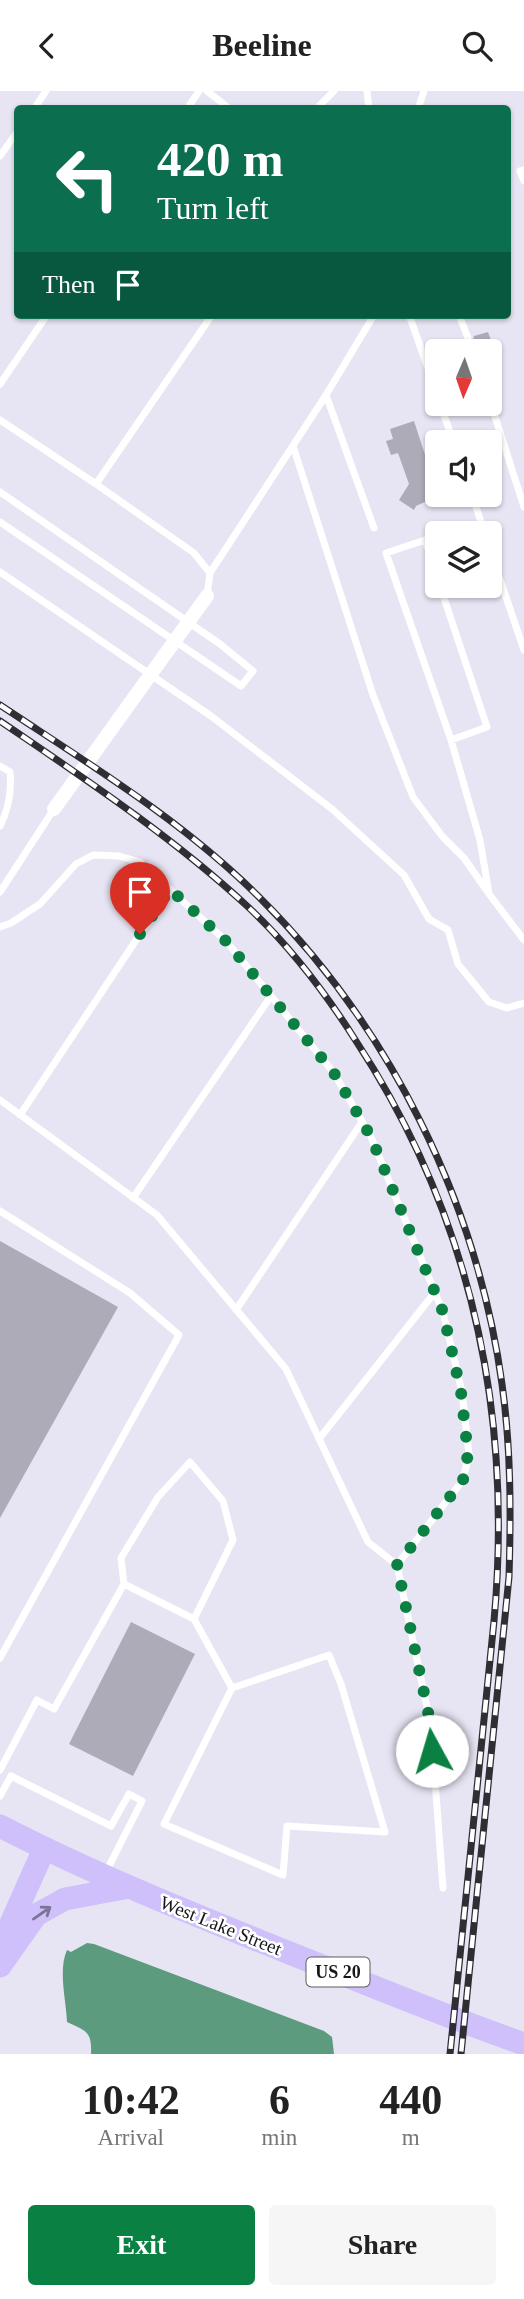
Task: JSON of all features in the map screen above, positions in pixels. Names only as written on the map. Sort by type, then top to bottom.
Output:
[{"type":"main road","name":"West Lake Street","points":[[0,1826],[129,1887],[440,2013],[524,2044]]},
{"type":"main road","points":[[0,1948],[44,1849]]},
{"type":"main road","points":[[0,1966],[36,1915],[65,1899],[129,1887]]},
{"type":"street","points":[[54,809],[207,596]]},
{"type":"lane","points":[[207,91],[225,105]]},
{"type":"lane","points":[[320,105],[334,91]]},
{"type":"lane","points":[[0,156],[14,137]]},
{"type":"lane","points":[[524,170],[520,171],[524,181]]},
{"type":"lane","points":[[0,384],[44,319]]},
{"type":"lane","points":[[96,484],[209,319]]},
{"type":"lane","points":[[207,596],[210,573],[326,395],[372,319]]},
{"type":"lane","points":[[410,319],[425,360]]},
{"type":"lane","points":[[461,319],[468,338]]},
{"type":"lane","points":[[326,395],[374,528]]},
{"type":"lane","points":[[495,417],[524,507]]},
{"type":"lane","points":[[0,420],[194,553],[210,573]]},
{"type":"lane","points":[[293,446],[373,695],[413,797],[442,836],[464,858],[524,940]]},
{"type":"lane","points":[[0,492],[189,622],[253,671],[241,686],[0,522]]},
{"type":"lane","points":[[425,540],[386,553],[450,740],[480,840],[489,894]]},
{"type":"lane","points":[[0,572],[211,716],[332,809],[404,875],[429,919],[448,930],[458,964],[489,1002],[507,1008],[524,1003]]},
{"type":"lane","points":[[502,585],[524,650]]},
{"type":"lane","points":[[444,598],[487,727],[450,740]]},
{"type":"lane","points":[[0,766],[10,772],[11,783],[10,800],[0,826]]},
{"type":"lane","points":[[0,892],[54,809]]},
{"type":"lane","points":[[0,927],[40,904],[76,864],[93,855],[119,856],[141,862],[226,941],[334,1073],[371,1137],[443,1312],[461,1392],[468,1454],[463,1480],[397,1565]]},
{"type":"lane","points":[[20,1115],[170,889]]},
{"type":"lane","points":[[133,1198],[271,996]]},
{"type":"lane","points":[[0,1100],[156,1215],[286,1369],[368,1542],[397,1565],[431,1726],[443,1888]]},
{"type":"lane","points":[[236,1310],[362,1122]]},
{"type":"lane","points":[[0,1211],[130,1293],[179,1335],[0,1658]]},
{"type":"lane","points":[[319,1439],[435,1292]]},
{"type":"lane","points":[[104,1875],[142,1801],[129,1794],[110,1826],[0,1770],[37,1700],[54,1709],[124,1584],[121,1558],[158,1497],[190,1462],[223,1501],[233,1540],[194,1619]]},
{"type":"lane","points":[[124,1584],[194,1619],[232,1688]]},
{"type":"lane","points":[[329,1655],[341,1685],[385,1832],[287,1826],[283,1875],[164,1824],[232,1688],[329,1655]]},
{"type":"lane","points":[[0,1796],[10,1776]]},
{"type":"shaded area","points":[[87,1943],[324,2031],[332,2037],[334,2054],[91,2054],[89,2036],[67,2022],[63,1976],[67,1950],[71,1952]]},
{"type":"building","points":[[488,332],[490,339],[473,339],[474,336]]},
{"type":"building","points":[[414,421],[425,455],[425,502],[414,510],[399,500],[409,484],[398,453],[391,455],[386,441],[393,439],[390,429]]},
{"type":"building","points":[[0,1241],[118,1307],[0,1518]]},
{"type":"building","points":[[131,1622],[195,1654],[133,1776],[69,1744]]},
{"type":"railway","points":[[0,705],[101,772],[199,843],[259,897],[306,947],[348,1002],[386,1060],[420,1121],[448,1184],[472,1249],[490,1316],[502,1384],[509,1456],[510,1528],[509,1577],[461,2054]]},
{"type":"railway","points":[[0,721],[64,764],[187,855],[246,905],[291,952],[344,1023],[396,1108],[429,1177],[456,1247],[476,1319],[489,1392],[497,1467],[498,1543],[494,1621],[450,2054]]},
{"type":"route","points":[[140,934],[170,889],[226,941],[334,1073],[371,1137],[443,1312],[461,1392],[468,1454],[463,1480],[397,1565],[431,1726],[432,1751]]}]
